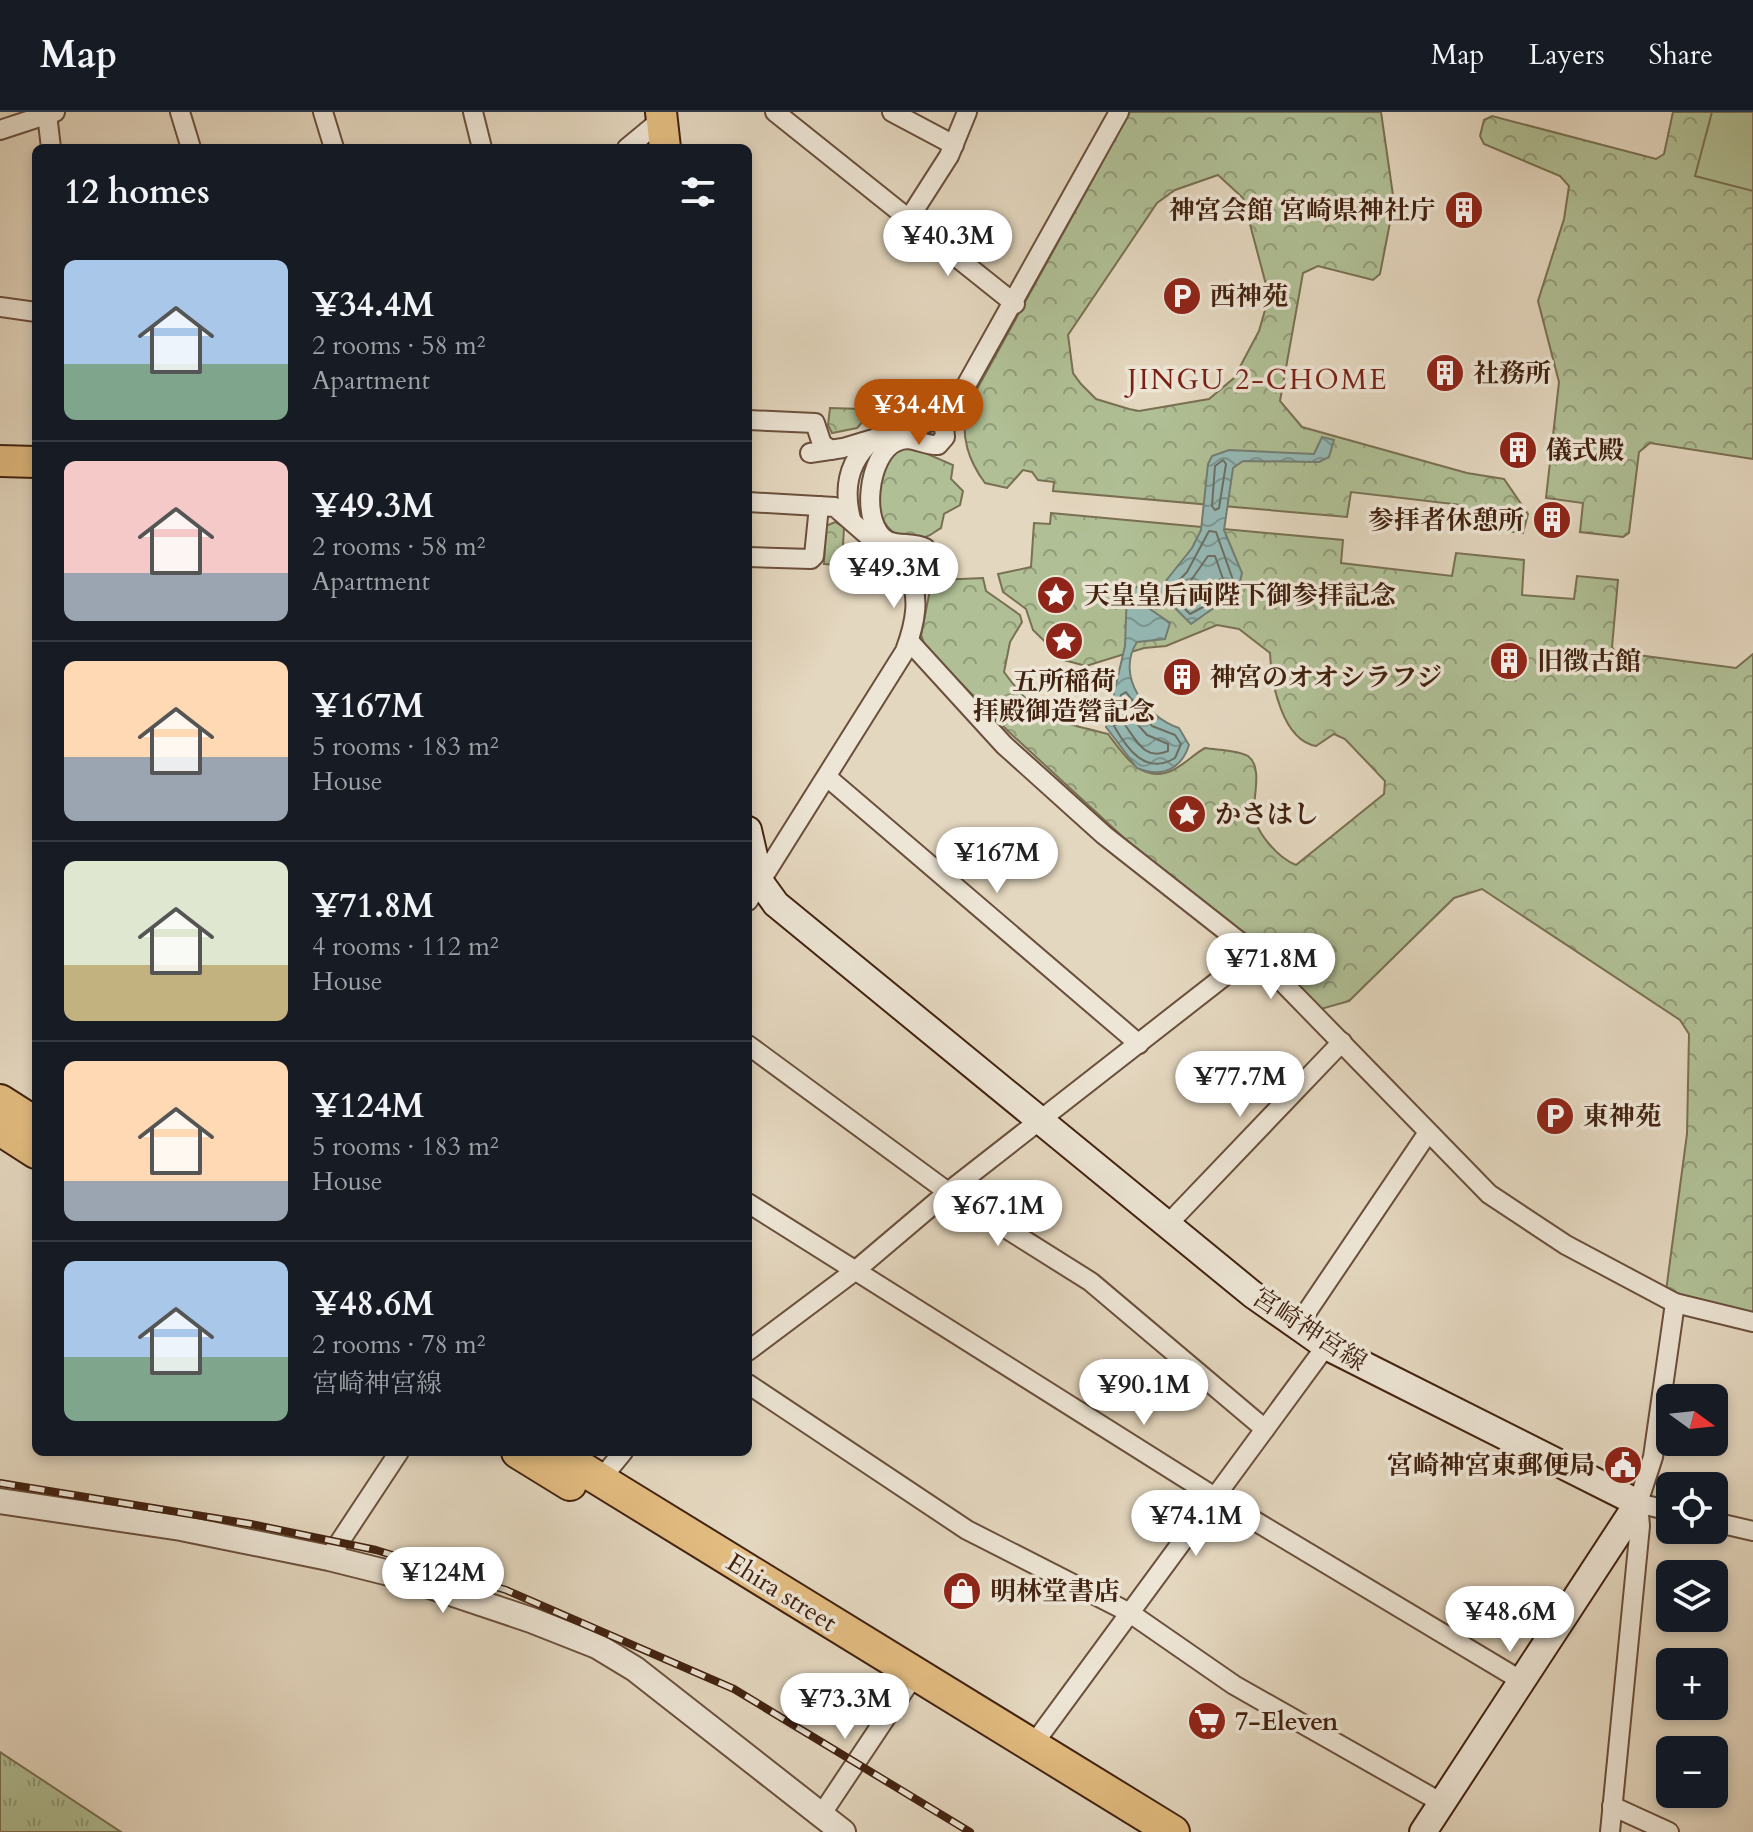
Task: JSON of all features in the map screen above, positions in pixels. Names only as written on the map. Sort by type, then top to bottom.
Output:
[{"type":"highway","points":[[0,1101],[32,1121]]},
{"type":"highway","points":[[0,1129],[32,1149]]},
{"type":"highway","name":"Ehira street","points":[[525,1456],[909,1683],[1032,1746],[1173,1832]]},
{"type":"highway","name":"Ehira street","points":[[561,1456],[1130,1832]]},
{"type":"main road","points":[[0,461],[32,462]]},
{"type":"main road","name":"宮崎神宮線","points":[[752,871],[754,892],[776,904],[1252,1294],[1326,1346],[1638,1503]]},
{"type":"main road","points":[[1423,1832],[1638,1503]]},
{"type":"street","points":[[180,112],[190,144]]},
{"type":"street","points":[[323,112],[333,144]]},
{"type":"street","points":[[473,112],[481,144]]},
{"type":"street","points":[[775,112],[1015,304]]},
{"type":"street","points":[[892,112],[954,145]]},
{"type":"street","points":[[908,220],[954,145],[967,112]]},
{"type":"street","points":[[810,453],[875,438],[936,420],[951,412],[1015,304],[1119,112]]},
{"type":"street","points":[[0,130],[51,113],[51,144]]},
{"type":"street","points":[[634,144],[663,126]]},
{"type":"street","points":[[0,307],[32,311]]},
{"type":"street","points":[[752,420],[815,423],[822,444],[831,450]]},
{"type":"street","points":[[910,575],[924,559],[925,548],[889,541],[880,533],[871,510],[874,466],[882,449],[896,441],[907,438],[938,445],[945,437],[944,427],[936,420]]},
{"type":"street","points":[[851,519],[846,499],[848,474],[859,452],[875,438]]},
{"type":"street","points":[[752,502],[827,507],[851,519],[910,575],[917,605],[909,641],[754,892]]},
{"type":"street","points":[[752,557],[811,559],[827,507]]},
{"type":"street","points":[[909,641],[1004,745],[1104,835],[1254,953],[1427,1134],[1489,1194],[1566,1245],[1675,1303],[1753,1322]]},
{"type":"street","points":[[827,777],[1139,1044]]},
{"type":"street","points":[[752,1348],[856,1270],[948,1192],[1254,953]]},
{"type":"street","points":[[1168,1224],[1342,1042]]},
{"type":"street","points":[[752,1048],[948,1192],[1091,1282],[1265,1429]]},
{"type":"street","points":[[1298,1325],[1427,1134]]},
{"type":"street","points":[[752,1205],[1215,1497],[1522,1681]]},
{"type":"street","points":[[1610,1832],[1640,1526],[1638,1503],[1653,1457],[1675,1303]]},
{"type":"street","points":[[1032,1746],[1326,1346]]},
{"type":"street","points":[[752,1387],[967,1530],[1130,1613],[1234,1685],[1442,1803]]},
{"type":"street","points":[[329,1558],[396,1456]]},
{"type":"street","points":[[600,1480],[620,1456]]},
{"type":"street","points":[[1638,1503],[1656,1508]]},
{"type":"street","points":[[3,1505],[181,1528],[329,1558],[397,1575],[597,1646],[635,1669],[843,1832]]},
{"type":"street","points":[[1728,1525],[1753,1531]]},
{"type":"street","points":[[821,1815],[909,1683]]},
{"type":"street","points":[[1612,1806],[1669,1832]]},
{"type":"green space","points":[[1130,112],[1381,112],[1394,202],[1380,274],[1373,280],[1318,266],[1303,273],[1280,401],[1302,427],[1467,473],[1504,479],[1528,514],[1523,533],[1459,526],[1462,505],[1351,492],[1347,517],[1053,491],[1054,482],[1038,480],[1032,472],[1023,470],[1007,488],[985,483],[974,466],[965,439],[966,409]],"holes":[[[1218,175],[1243,198],[1269,296],[1259,331],[1234,378],[1209,399],[1139,411],[1096,399],[1073,373],[1068,335],[1157,203],[1175,190]]]},
{"type":"green space","points":[[1673,112],[1753,112],[1753,459],[1650,443],[1639,452],[1629,533],[1623,537],[1580,532],[1583,503],[1546,498],[1559,382],[1538,301],[1564,219],[1569,186],[1560,176],[1484,144],[1480,136],[1484,120],[1492,116],[1656,159],[1664,154]]},
{"type":"green space","points":[[1712,112],[1753,112],[1753,191],[1695,176]]},
{"type":"green space","points":[[830,408],[862,409],[866,418],[857,428],[832,433],[828,425]]},
{"type":"green space","points":[[909,446],[953,465],[951,479],[963,491],[960,505],[944,514],[941,528],[925,537],[906,538],[891,531],[882,518],[878,502],[879,484],[885,467],[895,454]]},
{"type":"green space","points":[[1051,513],[1343,540],[1341,563],[1452,576],[1456,553],[1524,560],[1522,595],[1574,599],[1577,576],[1618,580],[1612,647],[1615,652],[1736,668],[1753,654],[1753,1313],[1666,1291],[1687,1134],[1689,1034],[1680,1020],[1482,889],[1454,898],[1349,1001],[1321,1009],[1255,944],[1137,850],[1009,732],[926,648],[921,635],[931,585],[938,580],[983,578],[986,591],[1020,615],[1022,622],[1010,642],[1004,672],[1028,701],[1060,721],[1108,734],[1135,766],[1152,774],[1173,770],[1205,748],[1248,756],[1255,767],[1254,812],[1258,827],[1275,850],[1296,865],[1384,794],[1385,781],[1345,739],[1334,734],[1316,746],[1295,733],[1276,694],[1270,653],[1239,629],[1217,625],[1166,646],[1144,648],[1086,666],[1064,660],[1033,630],[1026,609],[1003,592],[998,574],[1031,567],[1034,523],[1050,524]]},
{"type":"green space","points":[[835,522],[844,527],[842,565],[824,564],[826,526]]},
{"type":"green space","points":[[0,1752],[121,1832],[0,1832]]},
{"type":"water","points":[[1322,437],[1334,440],[1329,457],[1319,462],[1243,461],[1233,468],[1224,530],[1242,573],[1238,591],[1191,624],[1172,605],[1137,600],[1170,623],[1165,639],[1137,642],[1131,655],[1132,681],[1145,705],[1155,715],[1179,728],[1189,745],[1181,761],[1169,770],[1154,772],[1137,768],[1106,727],[1125,646],[1127,590],[1133,585],[1144,592],[1161,587],[1192,548],[1201,530],[1208,464],[1212,456],[1229,450],[1314,454]]},
{"type":"railway","points":[[0,1483],[251,1524],[376,1550],[506,1590],[734,1689],[970,1832]]},
{"type":"place","name":"神宮会館 宮崎県神社庁","points":[[1464,210]]},
{"type":"place","name":"西神苑","points":[[1182,296]]},
{"type":"place","name":"社務所","points":[[1445,373]]},
{"type":"place","name":"儀式殿","points":[[1518,450]]},
{"type":"place","name":"参拝者休憩所","points":[[1552,520]]},
{"type":"place","name":"天皇皇后両陛下御参拝記念","points":[[1056,595]]},
{"type":"place","name":"五所稲荷 拝殿御造營記念","points":[[1064,641]]},
{"type":"place","name":"旧徴古館","points":[[1509,661]]},
{"type":"place","name":"神宮のオオシラフジ","points":[[1182,677]]},
{"type":"place","name":"かさはし","points":[[1187,814]]},
{"type":"place","name":"東神苑","points":[[1555,1116]]},
{"type":"place","name":"宮崎神宮東郵便局","points":[[1623,1465]]},
{"type":"place","name":"明林堂書店","points":[[962,1591]]},
{"type":"place","name":"7-Eleven","points":[[1207,1721]]},
{"type":"district","name":"JINGU 2-CHOME","points":[[1258,379]]}]
